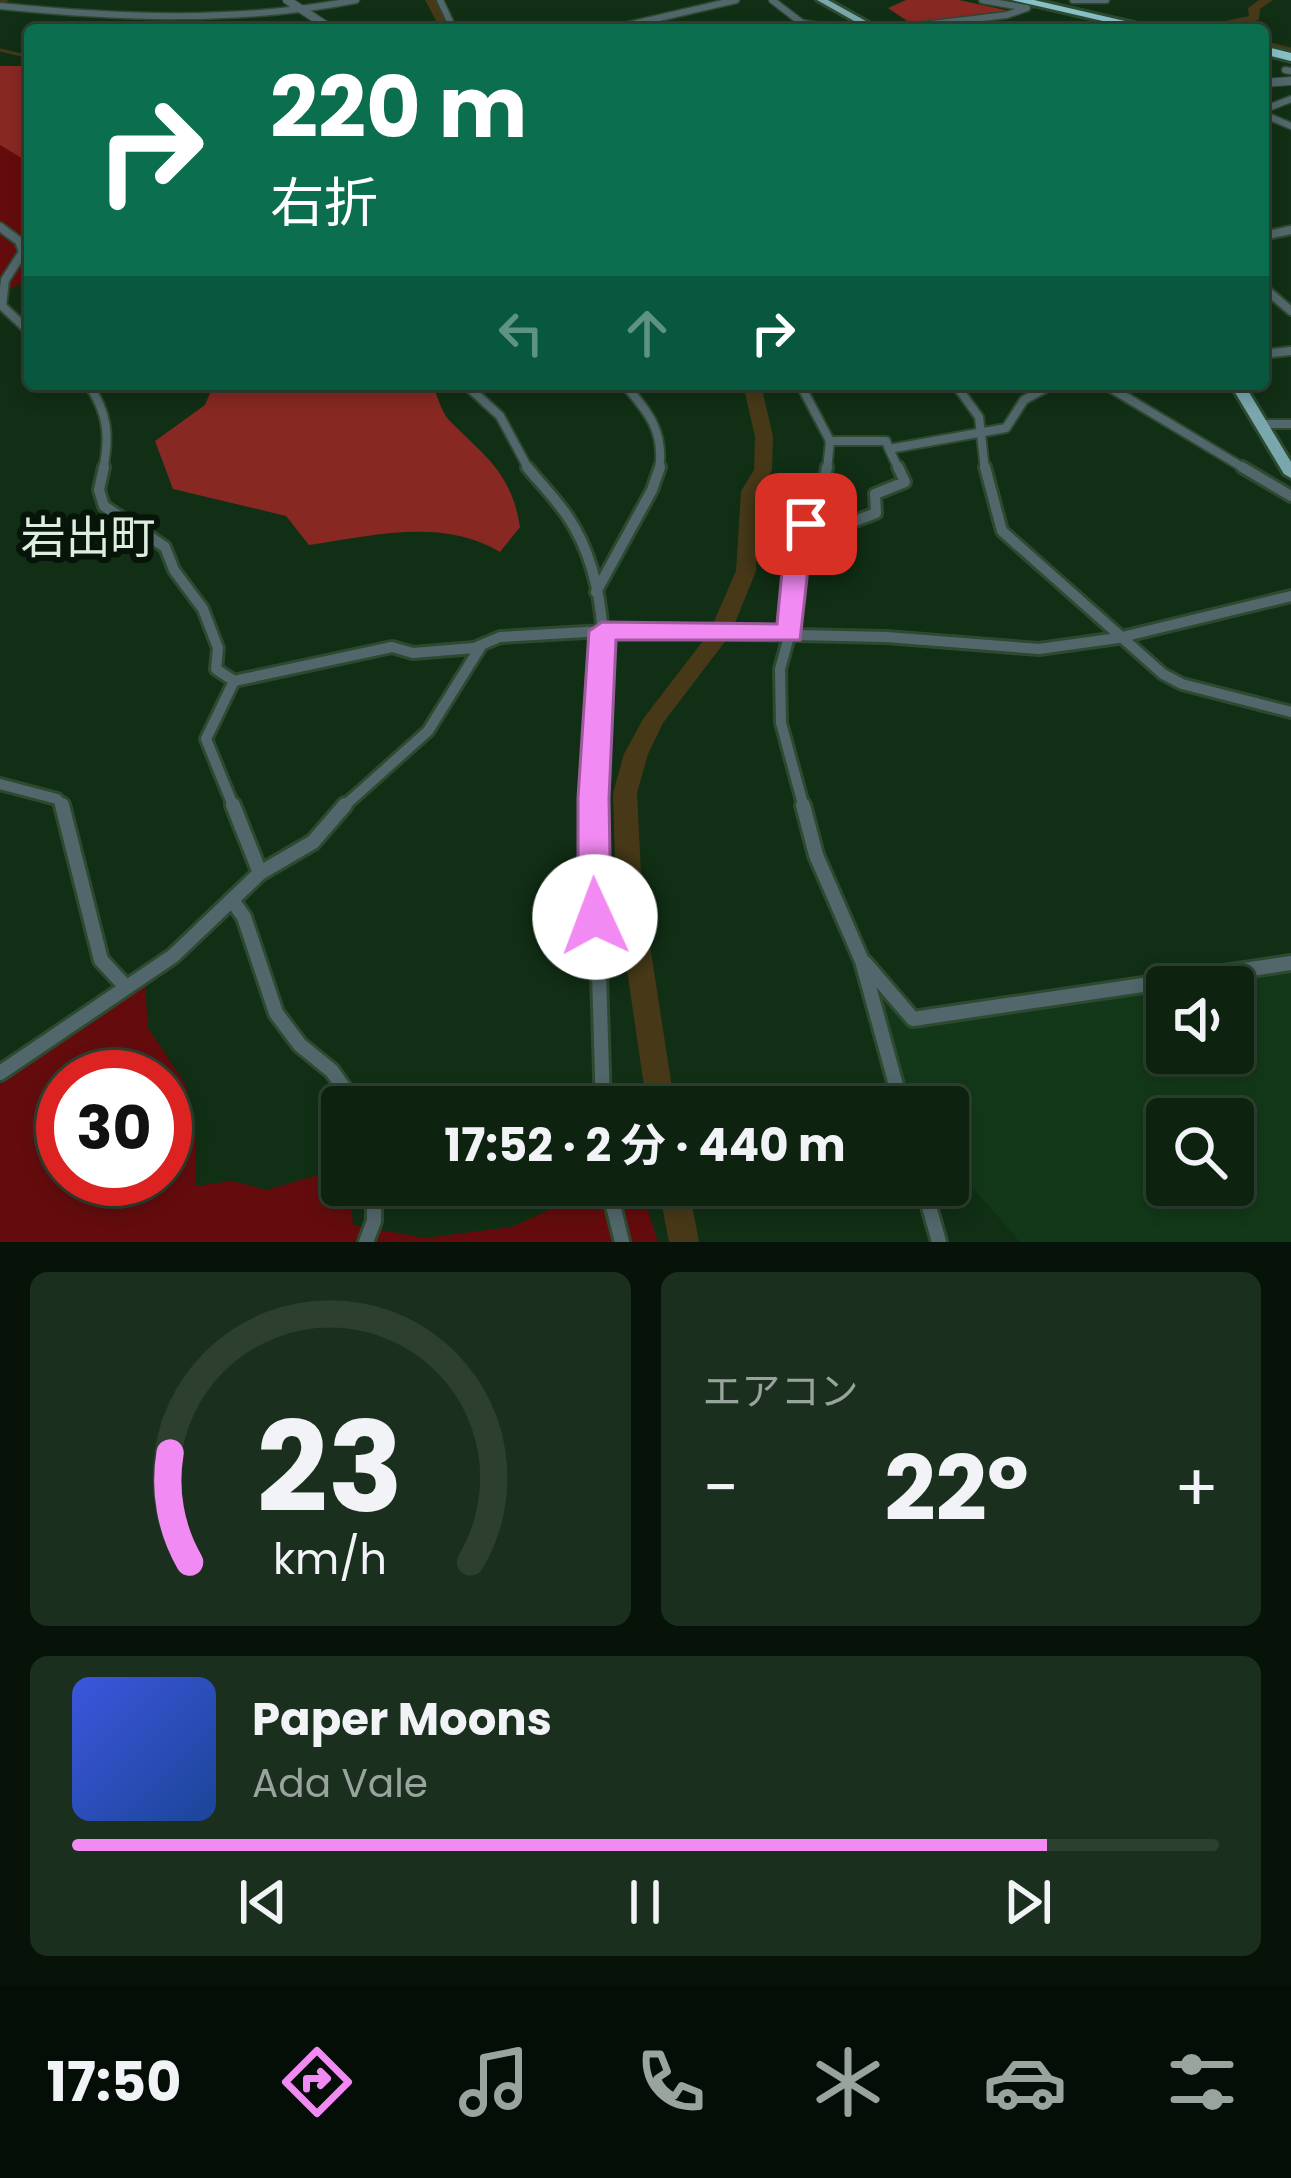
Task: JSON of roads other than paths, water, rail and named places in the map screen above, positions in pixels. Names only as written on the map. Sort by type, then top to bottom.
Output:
[{"type":"highway","points":[[1030,4],[1067,4]]},
{"type":"highway","points":[[1030,4],[1067,4],[1144,24]]},
{"type":"main road","points":[[821,0],[867,24]]},
{"type":"main road","points":[[1241,390],[1291,474]]},
{"type":"street","points":[[287,0],[323,24]]},
{"type":"street","points":[[0,6],[97,16],[300,11],[356,0]]},
{"type":"street","points":[[633,24],[736,0]]},
{"type":"street","points":[[772,0],[808,24]]},
{"type":"street","points":[[982,0],[1030,4]]},
{"type":"street","points":[[1067,4],[1106,0]]},
{"type":"street","points":[[930,24],[1007,15],[1030,4]]},
{"type":"street","points":[[0,227],[20,241],[23,252],[1,291],[6,313],[24,327]]},
{"type":"street","points":[[92,390],[110,438],[99,490],[104,506],[165,548],[174,570],[203,609],[218,648],[216,668],[234,681],[392,647],[413,653],[481,646],[500,638],[602,631],[790,633],[1040,649],[1118,638],[1291,596]]},
{"type":"street","points":[[471,390],[500,416],[520,457],[570,519],[596,593],[602,631],[592,842],[602,1086]]},
{"type":"street","points":[[596,593],[606,565],[647,507],[660,473],[661,448],[652,419],[629,390]]},
{"type":"street","points":[[803,390],[830,441],[822,494],[797,551],[790,633],[781,669],[784,745],[816,855],[862,961],[896,1086]]},
{"type":"street","points":[[960,390],[980,417],[987,483],[1002,531],[1118,638],[1182,684],[1291,712]]},
{"type":"street","points":[[889,448],[1006,428],[1012,412],[1038,390]]},
{"type":"street","points":[[1114,390],[1291,496]]},
{"type":"street","points":[[1264,424],[1291,424]]},
{"type":"street","points":[[797,551],[828,549],[835,529],[876,513],[875,494],[904,482],[886,441],[830,441]]},
{"type":"street","points":[[0,1073],[197,936],[260,873],[313,842],[349,800],[428,731],[481,646]]},
{"type":"street","points":[[234,681],[206,739],[260,873]]},
{"type":"street","points":[[0,784],[57,799],[65,809],[101,960],[126,987]]},
{"type":"street","points":[[232,900],[244,917],[276,1013],[300,1045],[342,1086]]},
{"type":"street","points":[[862,961],[913,1018],[1291,963]]},
{"type":"street","points":[[366,1242],[374,1206]]},
{"type":"street","points":[[613,1206],[622,1242]]},
{"type":"street","points":[[929,1206],[939,1242]]},
{"type":"waterway","points":[[0,2],[7,0]]},
{"type":"waterway","points":[[431,0],[444,24]]},
{"type":"waterway","points":[[1221,24],[1255,18],[1254,8],[1267,0]]},
{"type":"waterway","points":[[1269,44],[1291,49]]},
{"type":"waterway","points":[[0,50],[24,56]]},
{"type":"waterway","points":[[658,1086],[629,894],[625,793],[636,754],[654,719],[719,635],[746,571],[750,491],[763,470],[764,437],[753,390]]},
{"type":"waterway","points":[[677,1206],[684,1242]]},
{"type":"tunnel","points":[[1031,6],[1049,0]]},
{"type":"district","name":"岩出町","points":[[88,537]]}]
